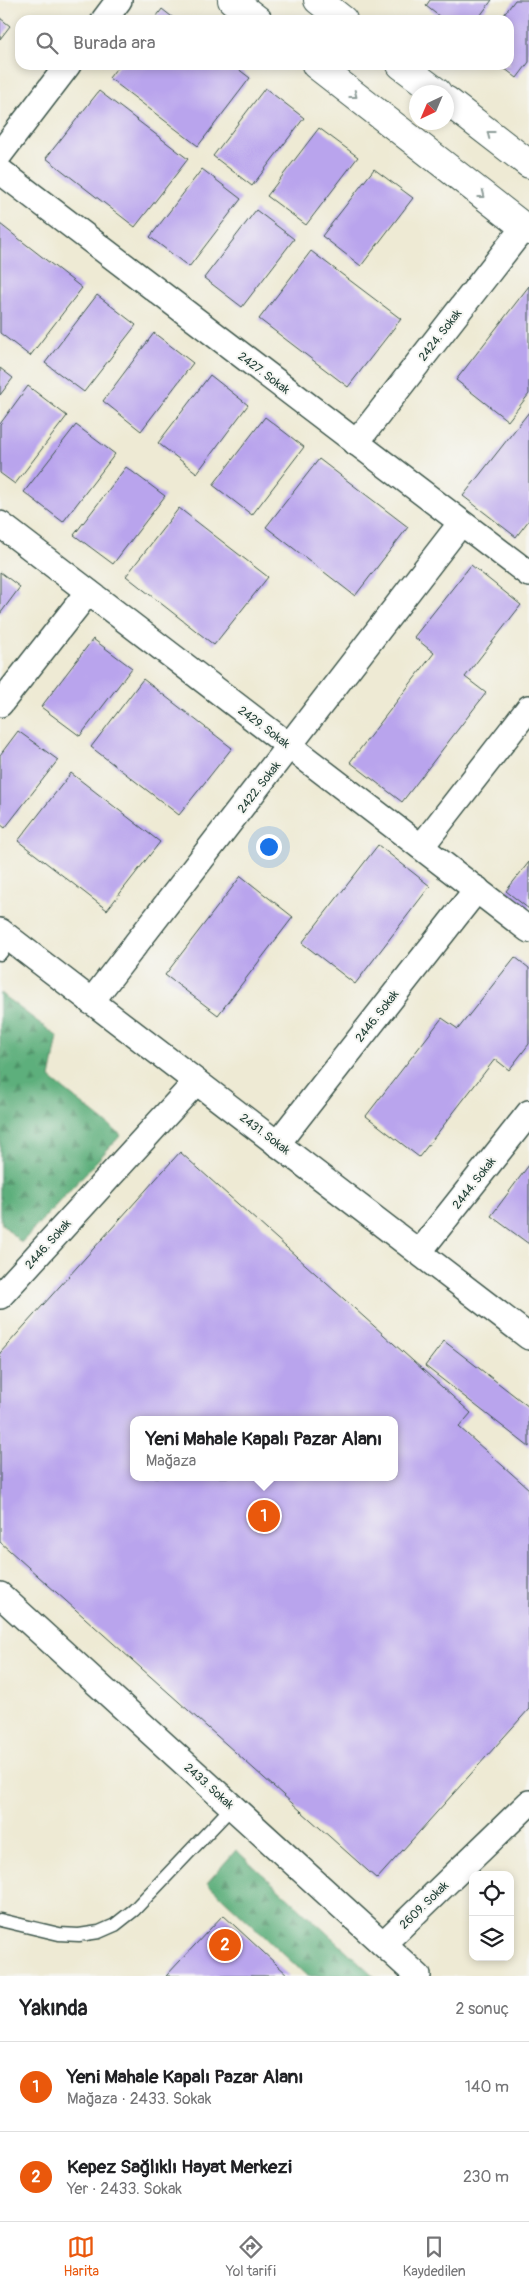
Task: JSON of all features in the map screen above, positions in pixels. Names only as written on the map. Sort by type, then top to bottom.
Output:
[{"type":"main road","points":[[232,0],[252,15]]},
{"type":"main road","points":[[318,0],[337,15]]},
{"type":"main road","points":[[322,70],[527,229]]},
{"type":"main road","points":[[408,70],[428,85]]},
{"type":"main road","points":[[454,106],[529,164]]},
{"type":"street","points":[[108,15],[119,0]]},
{"type":"street","points":[[0,154],[64,70]]},
{"type":"street","name":"2427. Sokak","points":[[0,171],[529,574]]},
{"type":"street","name":"2424. Sokak","points":[[356,443],[527,229]]},
{"type":"street","name":"2422. Sokak","points":[[91,1002],[461,523]]},
{"type":"street","name":"2429. Sokak","points":[[0,524],[529,930]]},
{"type":"street","points":[[0,704],[88,592]]},
{"type":"street","points":[[421,846],[529,708]]},
{"type":"street","name":"2446. Sokak","points":[[277,1144],[477,889]]},
{"type":"street","name":"2431. Sokak","points":[[4,942],[91,1002],[529,1337]]},
{"type":"street","name":"2446. Sokak","points":[[0,1296],[196,1082]]},
{"type":"street","name":"2444. Sokak","points":[[419,1252],[529,1113]]},
{"type":"street","name":"2433. Sokak","points":[[0,1595],[418,1976]]},
{"type":"street","name":"2609. Sokak","points":[[383,1944],[529,1803]]},
{"type":"lane","points":[[0,1920],[58,1934],[80,1935],[100,1932],[115,1925],[134,1910],[232,1806]]},
{"type":"green space","points":[[0,993],[58,1037],[50,1078],[121,1135],[21,1243],[2,1224],[0,1215]]},
{"type":"green space","points":[[236,1850],[374,1976],[307,1976],[207,1883]]},
{"type":"building","points":[[430,0],[492,0],[481,15],[438,15],[426,6]]},
{"type":"building","points":[[515,0],[529,0],[529,62],[517,78],[507,70],[514,70],[514,15],[504,15]]},
{"type":"building","points":[[162,9],[170,15],[158,15]]},
{"type":"building","points":[[0,18],[10,26],[0,39]]},
{"type":"building","points":[[115,70],[240,70],[250,78],[198,146],[109,78]]},
{"type":"building","points":[[265,88],[304,118],[252,186],[213,156]]},
{"type":"building","points":[[99,91],[188,159],[135,227],[46,158]]},
{"type":"building","points":[[319,128],[358,157],[306,225],[267,196]]},
{"type":"building","points":[[202,169],[241,199],[189,267],[150,237]]},
{"type":"building","points":[[374,169],[413,198],[361,266],[322,236]]},
{"type":"building","points":[[256,210],[294,239],[242,307],[204,278]]},
{"type":"building","points":[[0,224],[82,288],[30,356],[0,333]]},
{"type":"building","points":[[311,251],[401,319],[348,387],[259,319]]},
{"type":"building","points":[[529,286],[529,394],[508,421],[456,380]]},
{"type":"building","points":[[97,295],[136,325],[84,392],[45,363]]},
{"type":"building","points":[[154,333],[193,363],[141,431],[103,401]]},
{"type":"building","points":[[0,368],[13,378],[0,395]]},
{"type":"building","points":[[210,375],[248,405],[197,473],[158,443]]},
{"type":"building","points":[[28,386],[67,416],[15,484],[0,473],[0,424]]},
{"type":"building","points":[[529,412],[529,520],[516,537],[463,496]]},
{"type":"building","points":[[265,417],[304,447],[252,515],[213,485]]},
{"type":"building","points":[[76,425],[115,454],[63,522],[24,492]]},
{"type":"building","points":[[319,459],[408,527],[355,596],[266,527]]},
{"type":"building","points":[[126,467],[165,496],[113,564],[74,535]]},
{"type":"building","points":[[179,508],[268,577],[214,645],[126,576]]},
{"type":"building","points":[[471,565],[521,605],[465,677],[486,693],[402,802],[350,762],[434,653],[414,637]]},
{"type":"building","points":[[0,572],[20,587],[0,614]]},
{"type":"building","points":[[93,639],[132,668],[80,736],[41,707]]},
{"type":"building","points":[[143,679],[232,748],[179,815],[91,747]]},
{"type":"building","points":[[18,731],[58,760],[5,828],[0,824],[0,755]]},
{"type":"building","points":[[71,773],[160,842],[107,910],[18,841]]},
{"type":"building","points":[[378,845],[430,886],[355,984],[302,943]]},
{"type":"building","points":[[529,862],[529,909],[506,891]]},
{"type":"building","points":[[241,876],[293,917],[218,1015],[165,975]]},
{"type":"building","points":[[515,957],[529,968],[529,1044],[509,1070],[495,1059],[419,1157],[366,1116],[442,1018],[458,1029]]},
{"type":"building","points":[[180,1152],[471,1413],[459,1427],[529,1489],[529,1709],[377,1879],[0,1542],[0,1353]]},
{"type":"building","points":[[529,1165],[529,1244],[491,1216]]},
{"type":"building","points":[[444,1341],[529,1407],[529,1447],[425,1366]]},
{"type":"building","points":[[223,1915],[289,1976],[166,1976]]},
{"type":"place","name":"Yeni Mahale Kapalı Pazar Alanı","points":[[264,1516]]},
{"type":"place","name":"Kepez Sağlıklı Hayat Merkezi","points":[[225,1945]]}]
